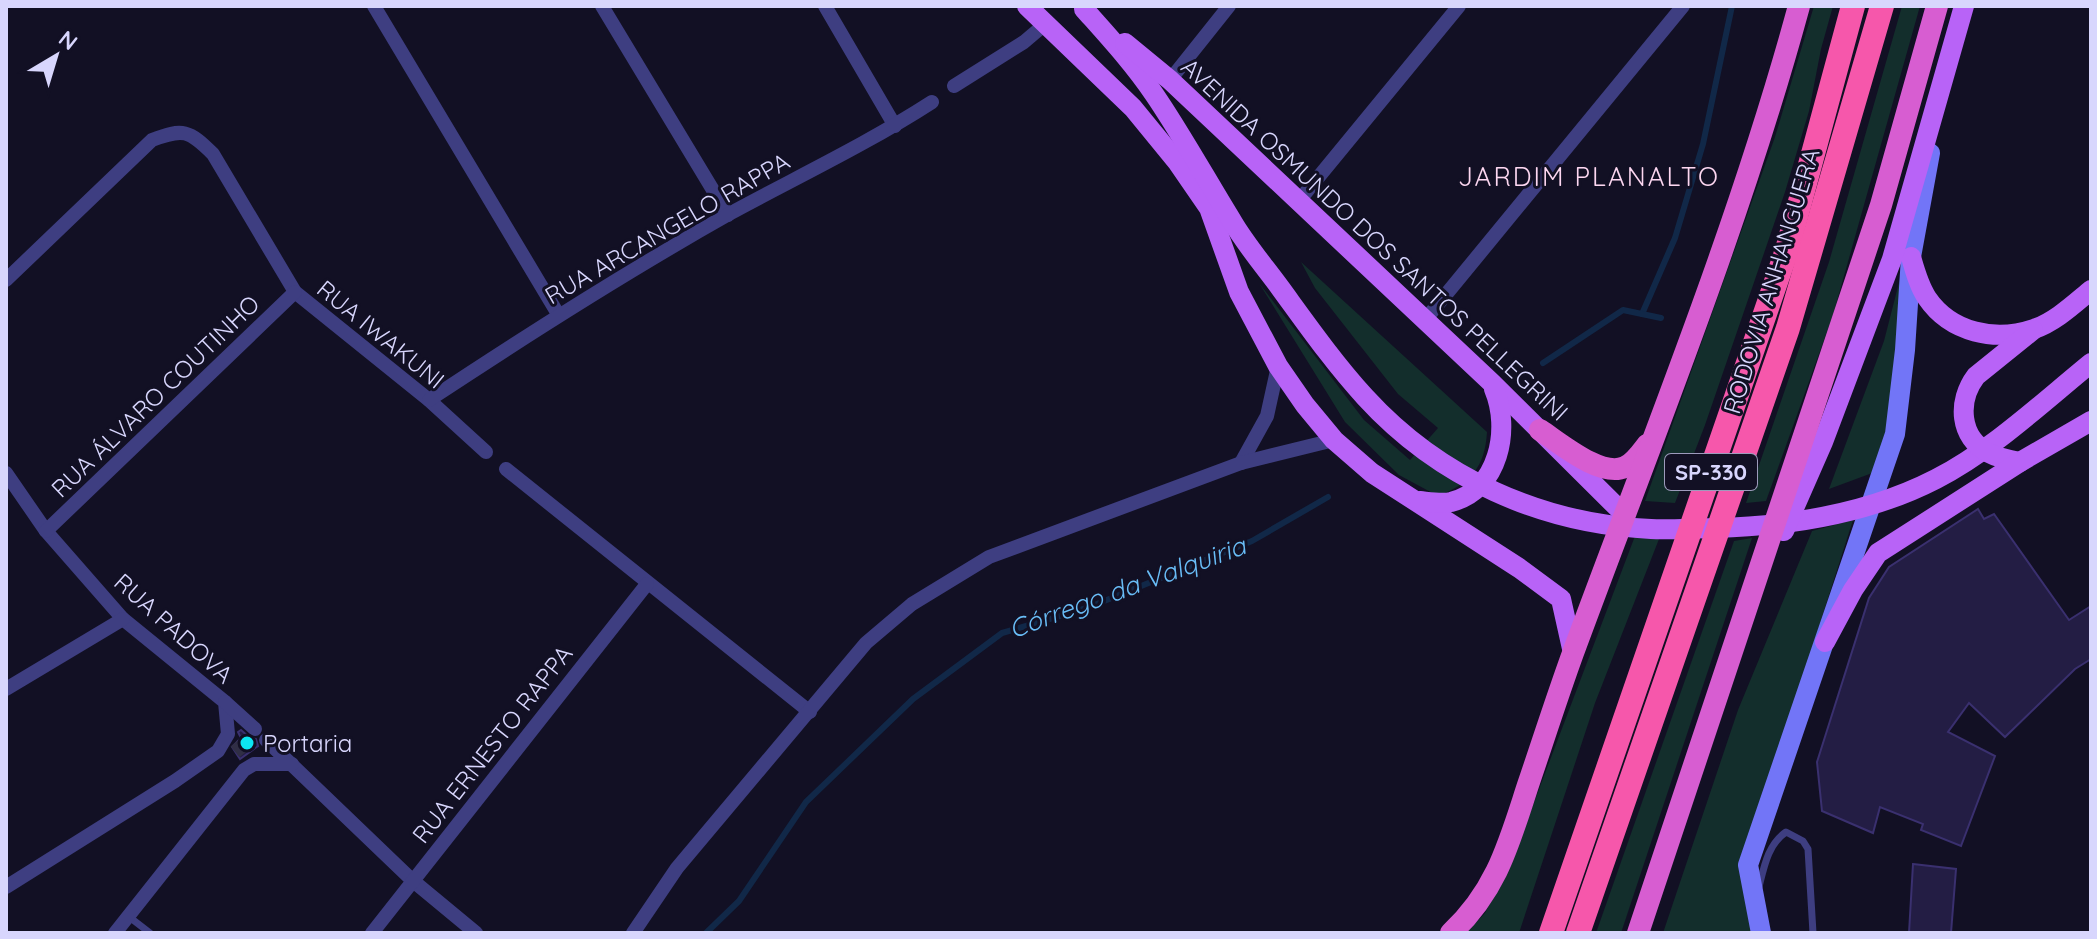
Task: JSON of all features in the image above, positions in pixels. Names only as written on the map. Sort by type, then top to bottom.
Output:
[{"type":"highway","points":[[1451,933],[1468,918],[1501,867],[1573,653],[1739,201],[1799,6]]},
{"type":"highway","name":"RODOVIA ANHANGUERA","points":[[1551,933],[1787,250],[1853,6]]},
{"type":"highway","name":"RODOVIA ANHANGUERA","points":[[1578,933],[1788,328],[1882,6]]},
{"type":"highway","points":[[1638,933],[1881,205],[1937,6]]},
{"type":"highway","points":[[1540,430],[1591,463],[1609,470],[1624,468],[1638,457],[1657,431]]},
{"type":"highway","points":[[1648,933],[1682,808]]},
{"type":"main road","points":[[1027,6],[1133,108],[1234,224],[1321,344],[1365,397],[1423,450],[1463,477],[1540,510],[1651,529],[1768,527],[1811,520],[1885,501],[1927,484],[1954,468],[2031,413],[2091,363]]},
{"type":"main road","points":[[1734,649],[1823,442],[1874,311],[1965,6]]},
{"type":"main road","name":"AVENIDA OSMUNDO DOS SANTOS PELLEGRINI","points":[[1082,7],[1170,80],[1493,384],[1625,515]]},
{"type":"main road","name":"AVENIDA OSMUNDO DOS SANTOS PELLEGRINI","points":[[1082,7],[1153,92],[1234,224]]},
{"type":"main road","points":[[1761,933],[1748,865],[1895,434],[1911,257],[1942,83]]},
{"type":"main road","points":[[1178,163],[1209,208],[1239,292],[1278,366],[1305,405],[1334,440],[1372,473],[1420,501],[1561,599],[1573,653]]},
{"type":"main road","points":[[1911,257],[1926,297],[1938,312],[1957,326],[1978,334],[1998,335],[2033,330]]},
{"type":"main road","points":[[2020,462],[1991,455],[1975,442],[1965,424],[1963,404],[1970,384],[2033,330],[2049,322],[2091,290]]},
{"type":"main road","points":[[1420,501],[1450,502],[1480,485],[1491,471],[1502,424],[1493,384]]},
{"type":"main road","points":[[1825,642],[1853,590],[1878,553],[2020,462],[2091,421]]},
{"type":"street","points":[[374,6],[558,314]]},
{"type":"street","points":[[602,6],[728,215]]},
{"type":"street","points":[[825,6],[895,126]]},
{"type":"street","points":[[1170,80],[1229,6]]},
{"type":"street","points":[[1298,202],[1459,6]]},
{"type":"street","points":[[1425,320],[1683,6]]},
{"type":"street","points":[[954,86],[1024,42],[1044,25]]},
{"type":"street","name":"RUA ARCANGELO RAPPA","points":[[429,400],[558,314],[728,215],[895,126],[932,102]]},
{"type":"street","name":"RUA IWAKUNI","points":[[6,280],[152,140],[175,131],[194,135],[213,154],[295,292],[429,400],[486,452]]},
{"type":"street","name":"RUA ÁLVARO COUTINHO","points":[[46,531],[295,292]]},
{"type":"street","points":[[1241,463],[1267,416],[1278,366]]},
{"type":"street","points":[[633,933],[677,868],[866,643],[912,604],[989,557],[1241,463],[1334,440]]},
{"type":"street","points":[[506,469],[810,712]]},
{"type":"street","name":"RUA PADOVA","points":[[6,473],[11,491],[123,619],[225,702],[412,880],[476,933]]},
{"type":"street","name":"RUA ERNESTO RAPPA","points":[[372,933],[647,584]]},
{"type":"street","points":[[6,689],[123,619]]},
{"type":"street","name":"RUA PADOVA","points":[[6,887],[218,751],[232,738],[225,702]]},
{"type":"street","points":[[115,933],[250,759],[292,764]]},
{"type":"lane","points":[[1754,905],[1769,851],[1777,838],[1786,832],[1795,835],[1808,849],[1813,933]]},
{"type":"lane","points":[[128,916],[150,933]]},
{"type":"green space","points":[[1814,6],[1833,6],[1809,111],[1785,192],[1675,503],[1645,501],[1775,137]]},
{"type":"green space","points":[[1902,6],[1920,6],[1833,315],[1766,501],[1746,503],[1829,262]]},
{"type":"green space","points":[[1301,262],[1487,432],[1479,464],[1459,485],[1438,496],[1399,475],[1345,422],[1259,283],[1364,420],[1410,460],[1438,428],[1398,394],[1315,288]]},
{"type":"green space","points":[[1903,267],[1889,425],[1875,472],[1829,489],[1884,341]]},
{"type":"green space","points":[[1853,520],[1744,861],[1754,933],[1663,933],[1738,710],[1812,531]]},
{"type":"green space","points":[[1635,536],[1659,539],[1595,703],[1519,933],[1466,933],[1485,913],[1511,863]]},
{"type":"green space","points":[[1752,538],[1621,933],[1596,933],[1734,541]]},
{"type":"building","points":[[1978,509],[1984,519],[1994,514],[2069,620],[2091,606],[2091,659],[2075,669],[2005,737],[1969,703],[1948,732],[1995,756],[1961,846],[1921,830],[1923,824],[1880,807],[1873,833],[1822,811],[1817,762],[1869,598],[1889,567]]},
{"type":"building","points":[[241,730],[256,739],[258,746],[240,759],[232,747],[241,738],[238,732]]},
{"type":"building","points":[[1913,864],[1956,869],[1951,933],[1909,933]]},
{"type":"waterway","points":[[1642,314],[1675,238],[1703,144],[1732,6]]},
{"type":"waterway","name":"Córrego da Valquiria","points":[[1543,363],[1623,310],[1661,318]]},
{"type":"waterway","name":"Córrego da Valquiria","points":[[706,933],[739,901],[806,802],[913,699],[1002,633],[1087,608],[1252,541],[1328,497]]},
{"type":"tunnel","points":[[236,742],[246,754]]},
{"type":"place","name":"Portaria","points":[[247,743]]},
{"type":"district","name":"JARDIM PLANALTO","points":[[1589,176]]}]
